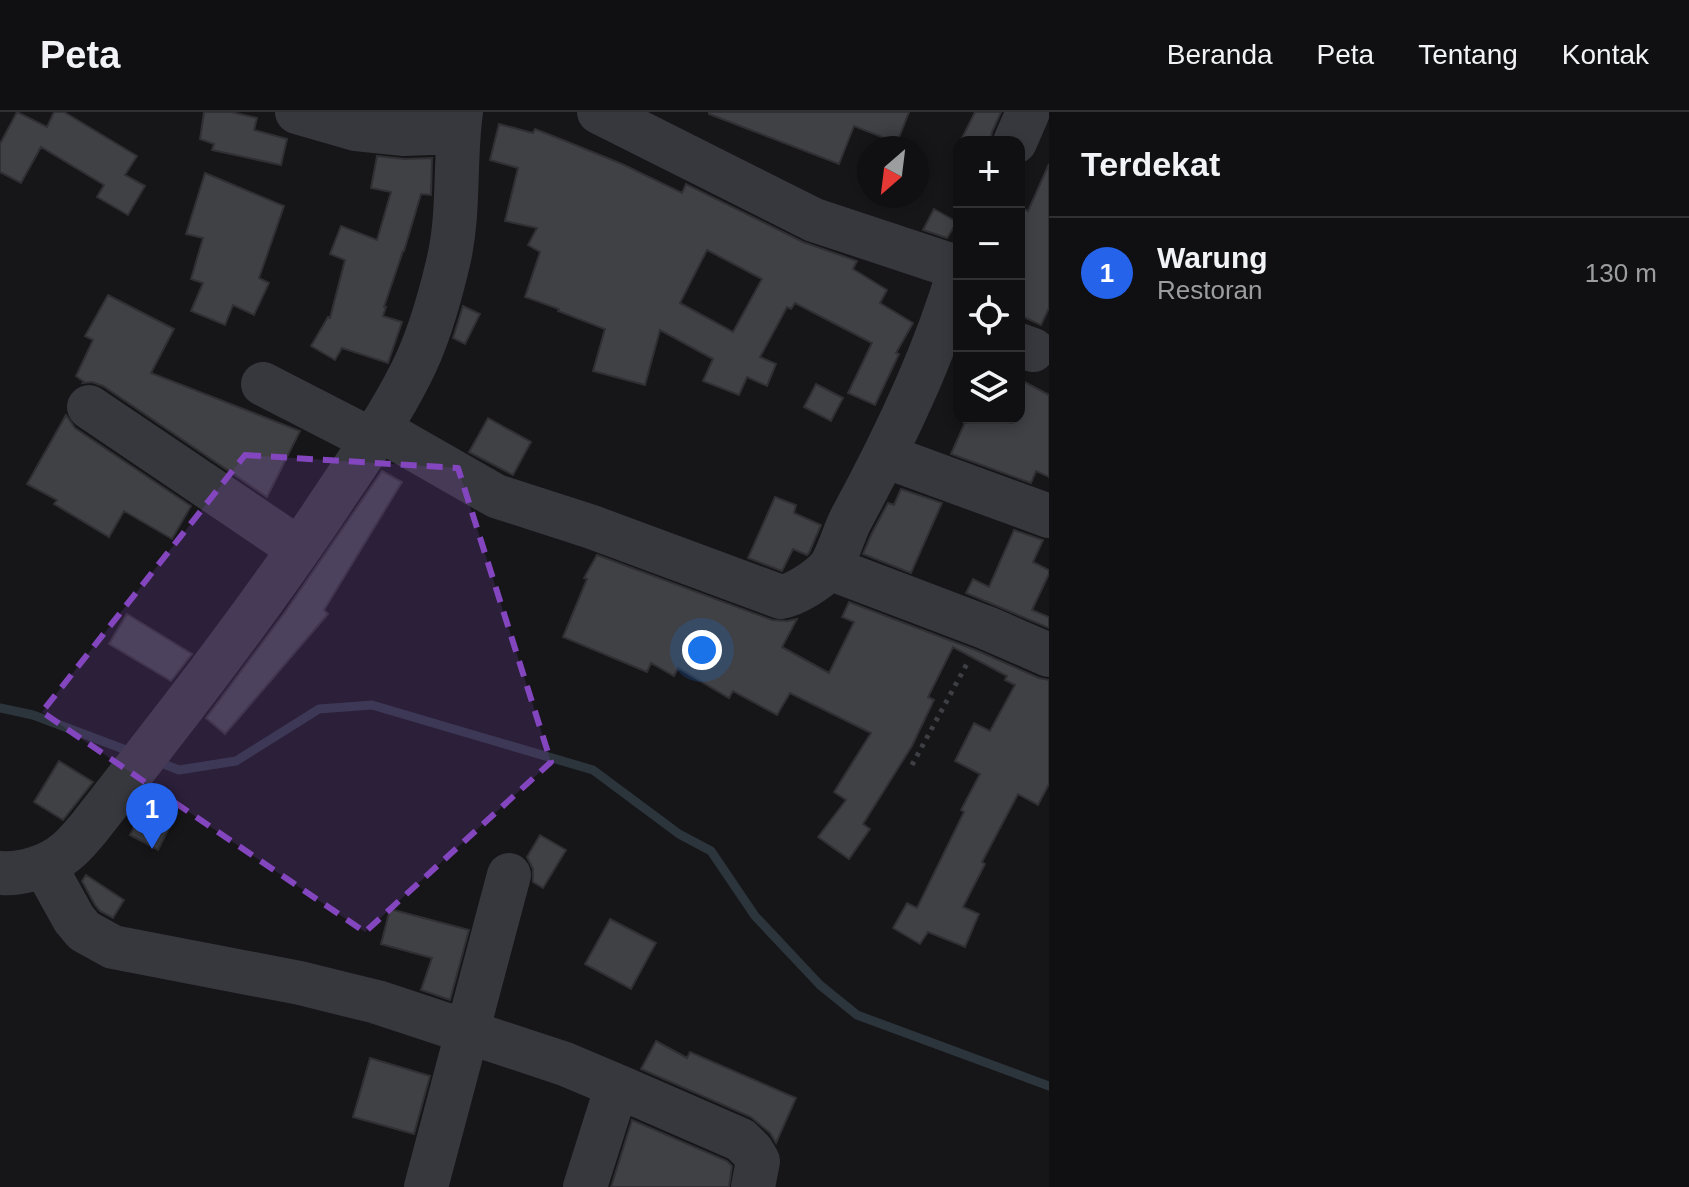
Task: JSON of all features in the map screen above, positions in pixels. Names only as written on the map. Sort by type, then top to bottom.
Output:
[{"type":"street","points":[[0,873],[12,874],[44,865],[65,854],[88,829],[225,653],[299,549],[412,372],[449,261],[457,199],[459,122],[404,134],[356,129],[297,112]]},
{"type":"street","points":[[599,112],[814,220],[953,268]]},
{"type":"street","points":[[1018,136],[1028,112]]},
{"type":"street","points":[[263,384],[375,434],[496,496],[592,527],[781,597],[808,585],[829,568],[953,318]]},
{"type":"street","points":[[89,407],[299,549]]},
{"type":"street","points":[[885,456],[1049,516]]},
{"type":"street","points":[[829,568],[1049,655]]},
{"type":"street","points":[[44,865],[84,931],[113,947],[300,983],[377,1002],[565,1064],[741,1140],[758,1161],[753,1187]]},
{"type":"street","points":[[426,1187],[509,875]]},
{"type":"street","points":[[585,1187],[617,1086]]},
{"type":"path","points":[[912,765],[987,628]]},
{"type":"highlighted area","points":[[245,455],[458,468],[551,762],[365,932],[42,712]]},
{"type":"building","points":[[17,112],[47,127],[54,112],[64,112],[137,156],[125,175],[145,186],[128,215],[97,197],[104,185],[41,147],[21,183],[0,172],[0,144]]},
{"type":"building","points":[[204,112],[231,112],[257,118],[254,130],[287,139],[281,165],[212,150],[214,144],[200,139]]},
{"type":"building","points":[[909,112],[900,136],[879,136],[854,126],[839,164],[709,114]]},
{"type":"building","points":[[975,112],[1001,112],[991,136],[963,136]]},
{"type":"building","points":[[499,124],[533,133],[535,129],[622,164],[682,193],[686,184],[803,242],[857,261],[853,269],[887,290],[880,303],[913,323],[896,353],[899,354],[875,405],[848,393],[872,343],[795,303],[791,309],[787,307],[760,357],[776,364],[767,386],[747,377],[739,395],[703,381],[713,359],[660,330],[645,385],[593,371],[605,329],[525,297],[540,252],[528,245],[537,228],[505,221],[518,168],[490,160]],"holes":[[[707,250],[762,279],[733,332],[680,303]]]},
{"type":"building","points":[[377,156],[432,158],[431,195],[421,194],[384,307],[383,316],[402,322],[388,363],[342,348],[335,360],[311,346],[330,318],[345,260],[330,254],[341,226],[377,240],[391,192],[371,188]]},
{"type":"building","points":[[1049,164],[1049,308],[1041,325],[1025,318],[1025,209],[1028,211]]},
{"type":"building","points":[[205,173],[284,206],[259,278],[269,283],[254,315],[233,305],[225,325],[191,311],[203,283],[191,279],[203,238],[186,234]]},
{"type":"building","points":[[934,209],[953,220],[953,228],[947,238],[923,230]]},
{"type":"building","points":[[108,295],[174,329],[151,373],[300,431],[267,497],[103,386],[83,383],[76,376],[93,340],[85,336]]},
{"type":"building","points":[[463,306],[480,314],[465,344],[453,338]]},
{"type":"building","points":[[1025,382],[1049,395],[1049,477],[1036,471],[1031,483],[951,454],[964,424],[1025,424]]},
{"type":"building","points":[[816,384],[843,398],[831,421],[804,407]]},
{"type":"building","points":[[66,415],[75,428],[191,506],[172,539],[124,511],[109,537],[54,504],[57,500],[27,484]]},
{"type":"building","points":[[488,418],[531,442],[513,475],[469,452]]},
{"type":"building","points":[[382,471],[402,482],[324,610],[328,614],[225,734],[206,718],[285,612]]},
{"type":"building","points":[[901,489],[942,503],[911,573],[863,554],[888,503],[894,505]]},
{"type":"building","points":[[775,497],[796,505],[794,513],[821,525],[809,553],[807,555],[793,549],[782,571],[748,558]]},
{"type":"building","points":[[1014,530],[1043,540],[1033,562],[1049,570],[1049,574],[1032,610],[1049,617],[1049,628],[966,593],[973,579],[989,587]]},
{"type":"building","points":[[597,555],[772,620],[797,619],[782,647],[829,673],[854,622],[842,617],[849,602],[1049,680],[1049,784],[1038,805],[1018,794],[982,862],[985,864],[963,907],[979,914],[965,947],[928,932],[920,944],[893,928],[907,903],[917,908],[964,812],[961,810],[980,774],[955,761],[974,723],[990,731],[1015,685],[1005,680],[1007,676],[953,647],[928,697],[934,700],[912,746],[863,824],[870,829],[849,859],[818,837],[846,800],[834,792],[871,733],[790,693],[777,715],[733,691],[729,698],[678,668],[674,676],[651,663],[647,672],[563,637],[587,579],[584,578]]},
{"type":"building","points":[[127,614],[192,654],[171,681],[109,644]]},
{"type":"building","points":[[59,761],[93,782],[63,820],[34,802]]},
{"type":"building","points":[[147,801],[175,816],[158,850],[130,835]]},
{"type":"building","points":[[540,835],[566,850],[543,888],[533,882],[533,869],[527,857]]},
{"type":"building","points":[[86,875],[124,900],[113,918],[95,905],[82,881]]},
{"type":"building","points":[[390,909],[469,930],[450,1000],[421,990],[432,958],[381,944]]},
{"type":"building","points":[[610,919],[656,943],[631,989],[585,964]]},
{"type":"building","points":[[656,1041],[687,1058],[690,1052],[796,1098],[776,1143],[770,1133],[751,1117],[641,1069]]},
{"type":"building","points":[[370,1058],[430,1076],[414,1134],[353,1117]]},
{"type":"building","points":[[632,1120],[727,1161],[732,1166],[729,1187],[611,1187]]},
{"type":"waterway","points":[[156,761],[179,770],[236,761],[319,709],[372,705],[593,770],[679,834],[711,851],[755,916],[820,985],[857,1015],[1049,1086]]},
{"type":"waterway","points":[[0,708],[33,715],[134,753]]},
{"type":"place","name":"Warung","points":[[152,849]]}]
